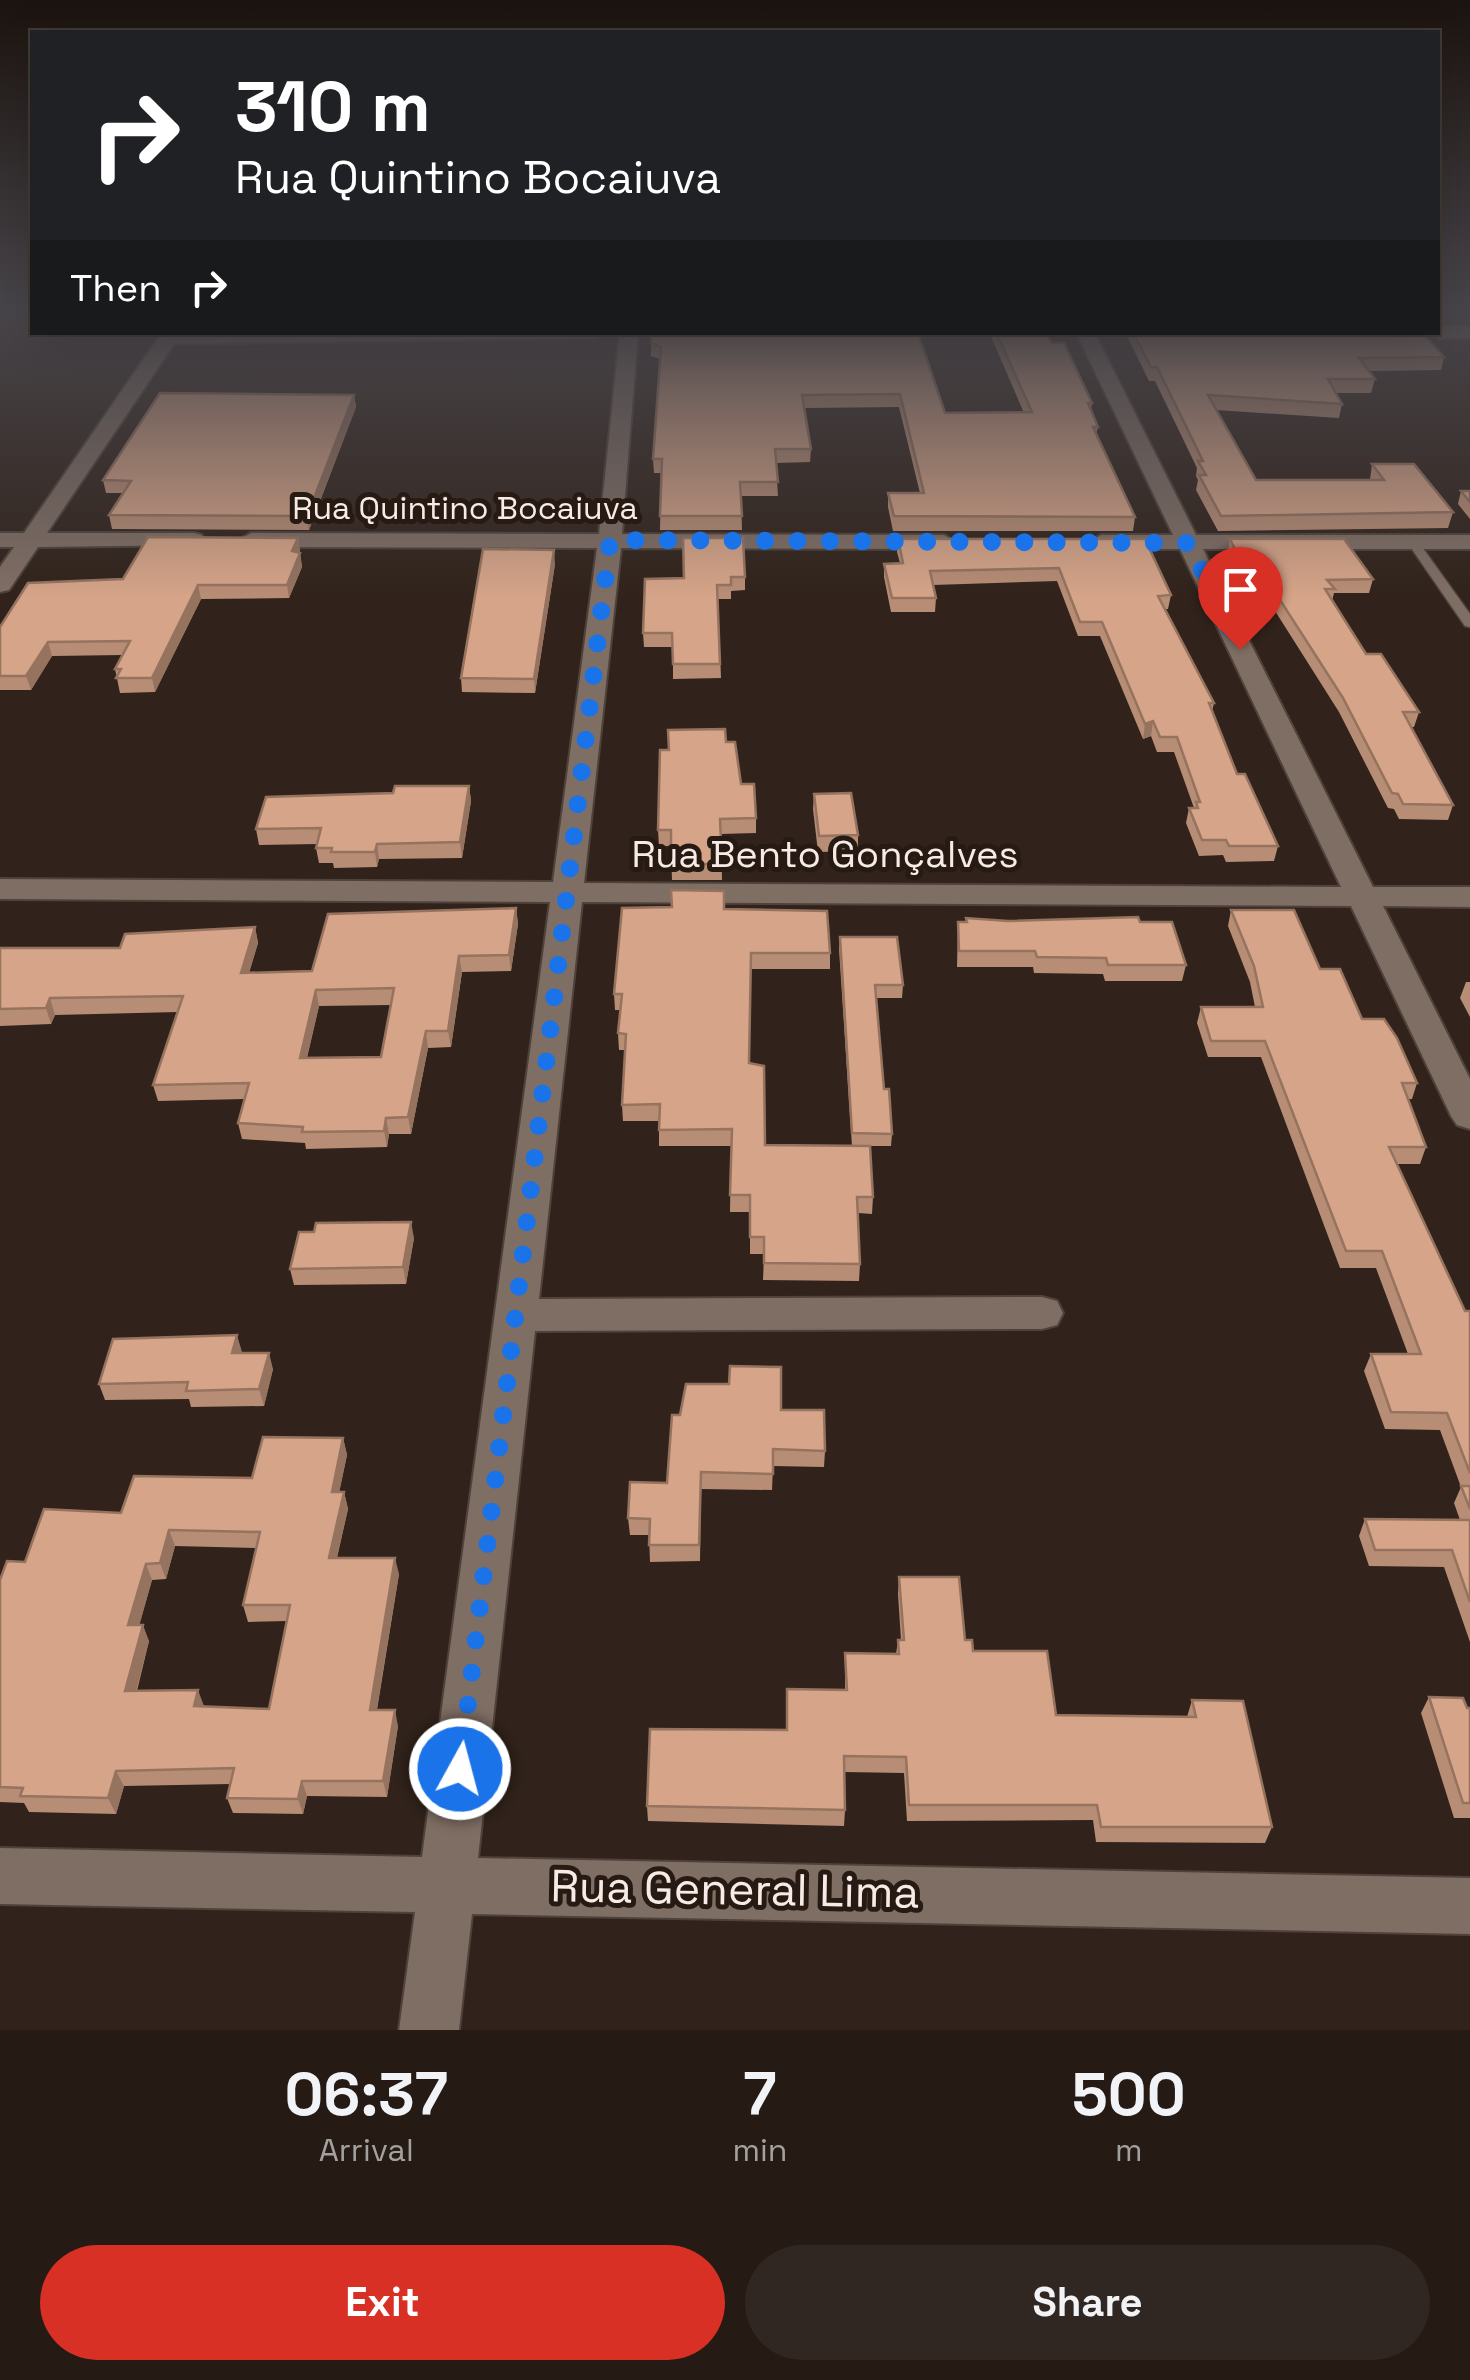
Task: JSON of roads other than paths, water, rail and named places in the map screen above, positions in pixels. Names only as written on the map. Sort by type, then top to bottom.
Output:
[{"type":"street","points":[[0,585],[121,408]]},
{"type":"street","points":[[428,2030],[610,540],[622,408]]},
{"type":"street","points":[[1122,408],[1470,1116]]},
{"type":"street","name":"Rua Quintino Bocaiuva","points":[[0,540],[969,542]]},
{"type":"street","points":[[1069,542],[1470,542]]},
{"type":"street","name":"Rua Bento Gonçalves","points":[[0,889],[1470,897]]},
{"type":"street","points":[[515,1315],[1042,1313]]},
{"type":"street","name":"Rua General Lima","points":[[0,1876],[1470,1906]]},
{"type":"lane","points":[[1412,542],[1470,623]]}]
